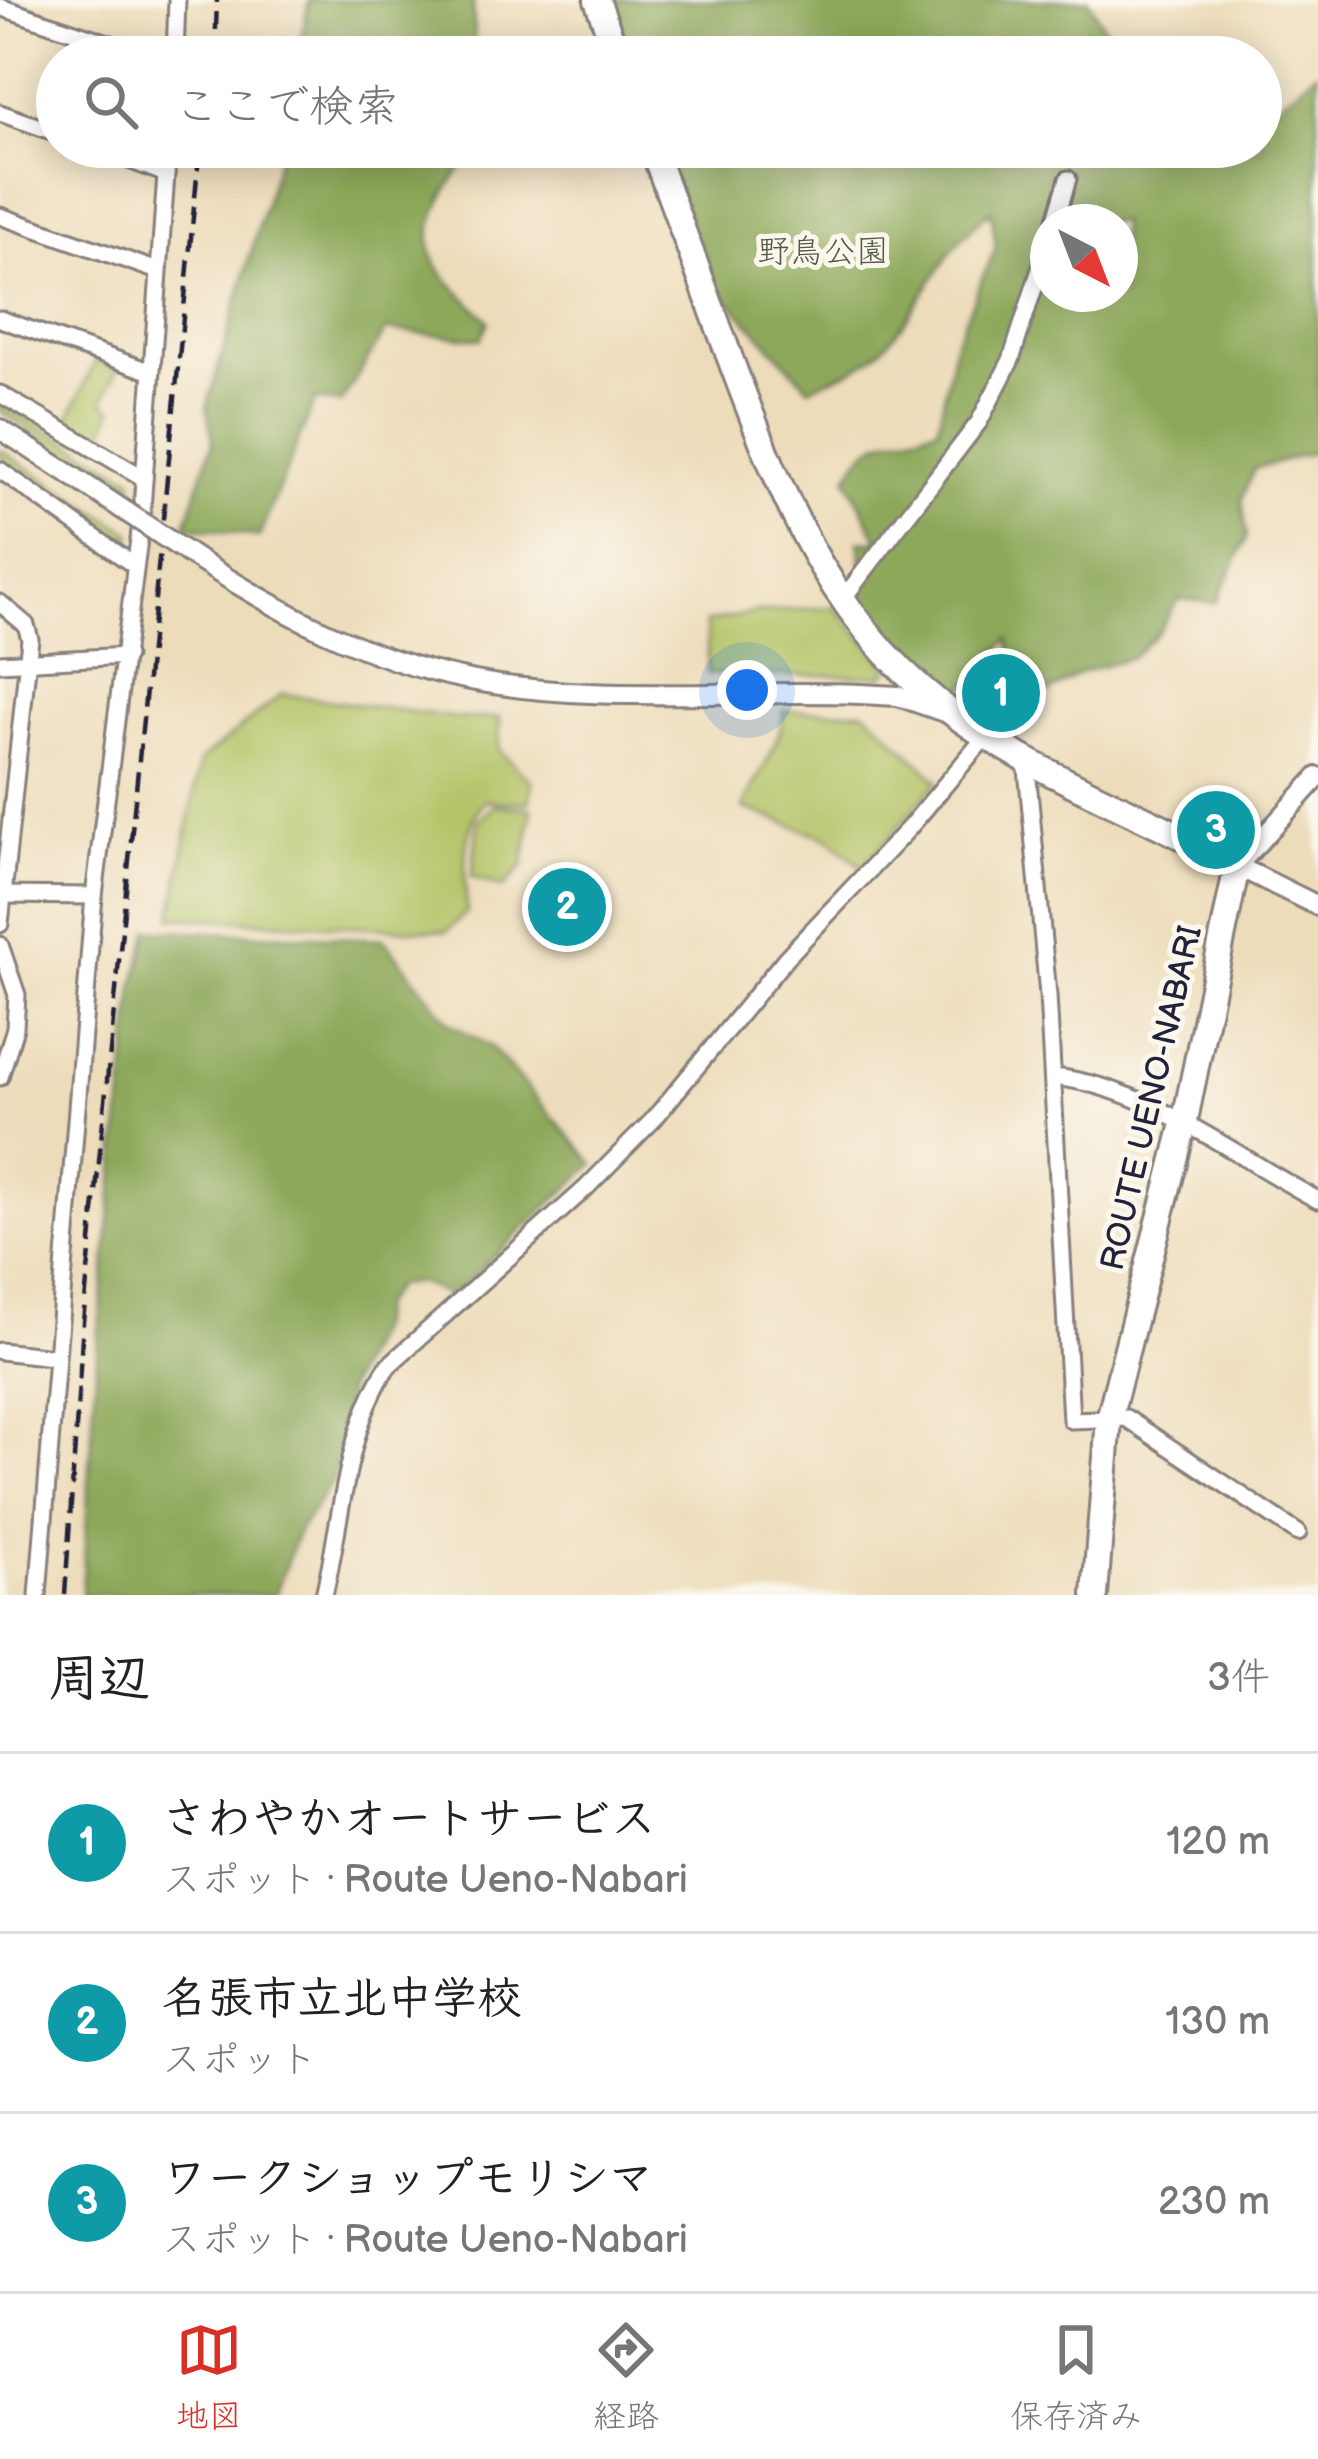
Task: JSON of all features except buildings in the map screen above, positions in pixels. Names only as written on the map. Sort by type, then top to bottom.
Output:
[{"type":"main road","points":[[597,0],[610,36]]},
{"type":"main road","points":[[660,168],[779,491],[842,600],[895,662],[960,719],[1237,866]]},
{"type":"main road","name":"ROUTE UENO-NABARI","points":[[1095,1595],[1109,1419],[1185,1120],[1237,866]]},
{"type":"street","points":[[176,36],[177,0]]},
{"type":"street","points":[[0,7],[87,36]]},
{"type":"street","points":[[0,112],[36,126]]},
{"type":"street","points":[[152,168],[166,173]]},
{"type":"street","points":[[38,1595],[53,1357],[94,896],[144,478],[166,168]]},
{"type":"street","points":[[1060,204],[1068,179]]},
{"type":"street","points":[[0,216],[158,271]]},
{"type":"street","points":[[842,600],[987,408],[1011,360],[1030,300]]},
{"type":"street","points":[[0,319],[149,370]]},
{"type":"street","points":[[0,394],[144,478]]},
{"type":"street","points":[[0,429],[197,559],[309,626],[377,655],[459,678],[557,689],[898,697],[960,719]]},
{"type":"street","points":[[0,470],[135,566]]},
{"type":"street","points":[[0,603],[29,631],[0,924]]},
{"type":"street","points":[[0,663],[126,656]]},
{"type":"street","points":[[324,1595],[354,1445],[373,1389],[388,1366],[653,1120],[786,958],[909,828],[986,736]]},
{"type":"street","points":[[1026,758],[1053,1077],[1071,1420],[1126,1418],[1298,1533]]},
{"type":"street","points":[[1318,777],[1237,866],[1318,906]]},
{"type":"street","points":[[1,895],[94,896]]},
{"type":"street","points":[[0,944],[17,995],[16,1028],[1,1072]]},
{"type":"street","points":[[1053,1077],[1185,1120],[1318,1200]]},
{"type":"street","points":[[0,1352],[53,1357]]},
{"type":"green space","points":[[309,0],[473,0],[474,36],[302,36]]},
{"type":"green space","points":[[605,0],[1089,0],[1109,36],[619,36]]},
{"type":"green space","name":"野鳥公園","points":[[1318,71],[1318,451],[1254,469],[1242,499],[1247,538],[1216,603],[1179,599],[1159,631],[1133,657],[1082,672],[1021,709],[1009,639],[951,703],[867,623],[855,603],[866,583],[859,541],[879,541],[847,478],[875,445],[938,427],[954,345],[996,247],[991,211],[958,243],[906,320],[875,355],[809,388],[715,286],[669,168],[1282,168],[1282,101]]},
{"type":"green space","points":[[275,168],[460,168],[436,212],[431,248],[444,276],[489,321],[481,339],[386,330],[341,403],[315,400],[259,537],[186,526],[213,441],[207,407]]},
{"type":"green space","points":[[96,360],[118,369],[103,401],[113,410],[99,443],[66,424]]},
{"type":"green space","points":[[0,403],[133,479],[135,499],[0,411]]},
{"type":"green space","points":[[0,450],[131,533],[130,547],[121,550],[0,463]]},
{"type":"green space","points":[[834,607],[889,668],[884,676],[708,674],[706,623],[756,612]]},
{"type":"green space","points":[[282,694],[457,718],[500,718],[499,750],[532,782],[529,803],[484,801],[467,841],[467,912],[447,931],[172,917],[200,761]]},
{"type":"green space","points":[[784,711],[866,711],[938,781],[863,868],[828,838],[743,808],[773,750]]},
{"type":"green space","points":[[495,805],[532,809],[524,865],[503,888],[472,877],[478,822]]},
{"type":"green space","points":[[149,930],[384,939],[449,1023],[491,1047],[594,1164],[450,1297],[418,1282],[396,1285],[380,1306],[376,1328],[347,1388],[334,1479],[297,1533],[275,1595],[82,1595],[98,1338],[134,987]]},
{"type":"railway","points":[[216,36],[217,0]]},
{"type":"railway","points":[[65,1595],[83,1322],[198,168]]},
{"type":"place","name":"さわやかオートサービス","points":[[1001,693]]},
{"type":"place","name":"ワークショップモリシマ","points":[[1216,830]]},
{"type":"place","name":"名張市立北中学校","points":[[567,907]]}]
